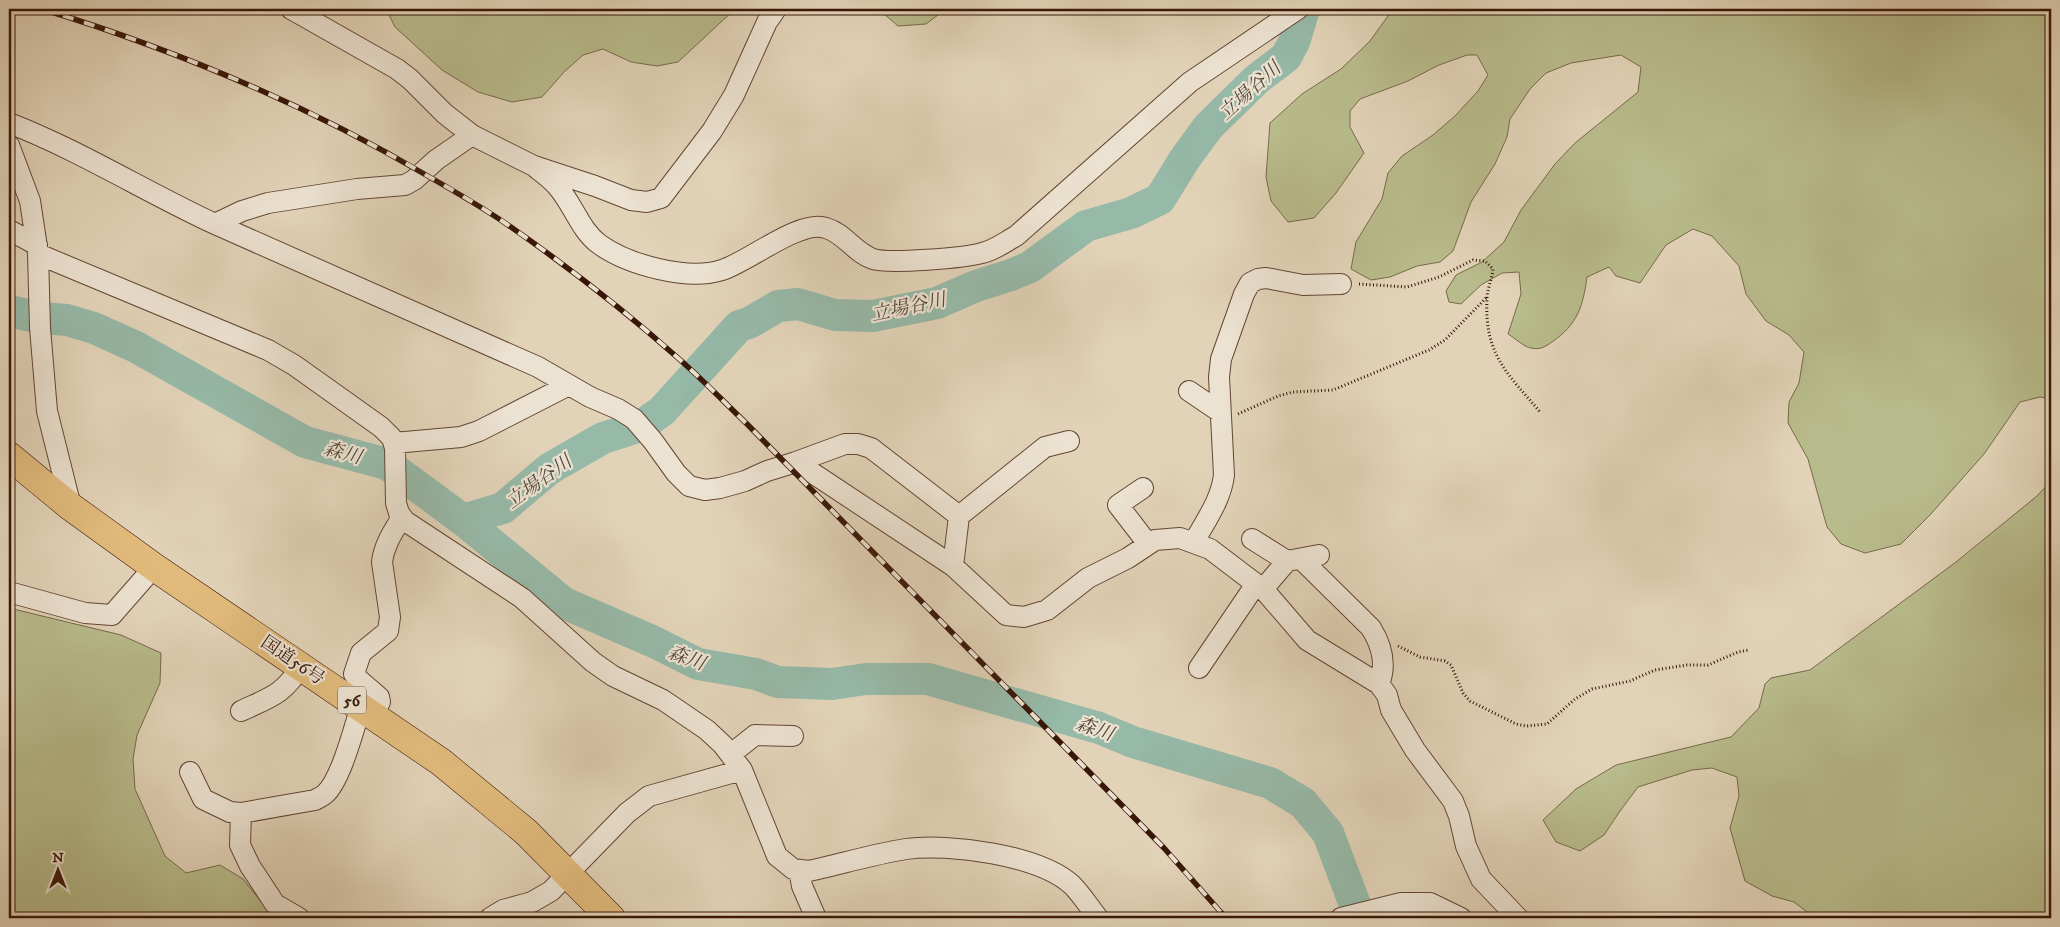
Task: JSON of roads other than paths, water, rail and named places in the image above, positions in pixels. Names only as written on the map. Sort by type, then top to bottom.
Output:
[{"type":"highway","name":"国道56号","points":[[9,456],[71,507],[154,566],[441,762],[526,832],[611,918]]},
{"type":"street","points":[[291,9],[403,74],[445,114],[472,135],[534,166],[631,200],[647,202],[662,198],[712,131],[734,95],[766,22],[776,9]]},
{"type":"street","points":[[534,166],[557,186],[586,230],[600,244],[637,263],[666,271],[690,274],[722,270],[796,232],[812,227],[826,227],[873,259],[891,261],[982,253],[998,247],[1016,236],[1190,82],[1298,9]]},
{"type":"street","points":[[9,123],[40,135],[214,224],[538,367],[568,385],[634,419],[676,473],[689,486],[705,490],[720,488],[845,444],[858,444],[871,448],[960,516]]},
{"type":"street","points":[[214,224],[242,211],[268,203],[357,189],[405,185],[472,135]]},
{"type":"street","points":[[9,145],[30,201],[37,250],[40,328],[47,411],[71,507]]},
{"type":"street","points":[[9,230],[37,250],[268,350],[294,365],[381,427],[392,438],[394,443],[396,503],[405,522],[522,598],[593,662],[613,676],[663,700],[707,730],[723,744],[736,762],[777,856],[793,869],[809,871],[907,849],[952,848],[985,853],[1024,861],[1053,873],[1072,885],[1098,918]]},
{"type":"street","points":[[1194,542],[1219,497],[1222,486],[1224,476],[1218,377],[1221,359],[1244,294],[1250,283],[1266,278],[1303,285],[1341,284]]},
{"type":"street","points":[[394,443],[461,437],[479,431],[568,385]]},
{"type":"street","points":[[1189,391],[1220,412]]},
{"type":"street","points":[[954,566],[960,516],[1045,447],[1068,442]]},
{"type":"street","points":[[796,462],[954,566],[1006,615],[1024,617],[1047,610],[1088,578],[1128,558],[1155,540],[1180,538],[1210,549],[1259,586],[1307,640],[1378,684],[1387,695],[1391,710],[1415,750],[1453,801],[1459,816],[1466,846],[1481,879],[1518,918]]},
{"type":"street","points":[[1143,488],[1118,505],[1148,544]]},
{"type":"street","points":[[190,772],[204,799],[230,812],[241,813],[315,800],[324,796],[340,769],[367,710],[380,702],[379,697],[354,674],[360,654],[388,631],[390,617],[382,562],[385,547],[402,517]]},
{"type":"street","points":[[1252,539],[1303,559],[1371,628],[1378,640],[1383,655],[1384,673],[1378,684]]},
{"type":"street","points":[[1199,668],[1259,586],[1303,559]]},
{"type":"street","points":[[9,592],[85,614],[112,615],[154,566]]},
{"type":"street","points":[[241,712],[280,692],[302,666]]},
{"type":"street","points":[[490,918],[503,910],[532,902],[551,891],[627,812],[649,796],[736,762],[755,735],[793,736]]},
{"type":"street","points":[[241,813],[240,845],[250,866],[275,904],[299,918]]},
{"type":"street","points":[[799,870],[802,886],[816,918]]},
{"type":"street","points":[[1342,918],[1401,903],[1430,903],[1461,918]]},
{"type":"waterway","name":"立場谷川","points":[[463,520],[503,508],[549,469],[603,438],[641,426],[662,411],[739,326],[749,323],[778,306],[798,304],[835,315],[873,316],[937,303],[976,286],[1030,267],[1086,226],[1131,213],[1160,199],[1184,160],[1208,127],[1257,79],[1286,57],[1294,42],[1304,9]]},
{"type":"waterway","name":"森川","points":[[9,311],[41,318],[67,320],[94,328],[136,347],[305,442],[387,464],[463,520],[564,603],[654,642],[698,664],[756,674],[778,682],[832,684],[866,679],[928,679],[1099,728],[1133,742],[1270,783],[1303,803],[1328,833],[1360,918]]},
{"type":"railway","points":[[42,9],[142,42],[190,61],[287,102],[334,125],[478,205],[573,272],[658,340],[747,424],[1164,848],[1226,918]]}]
